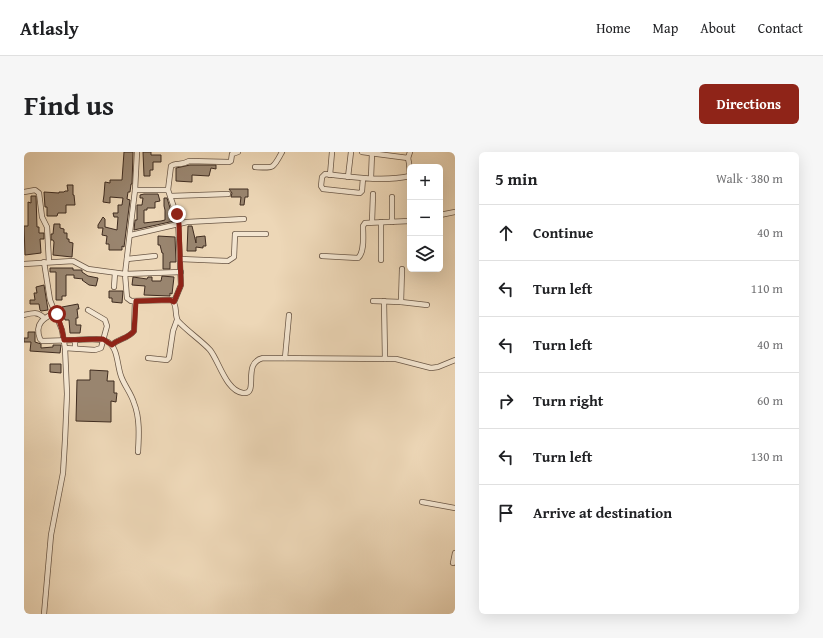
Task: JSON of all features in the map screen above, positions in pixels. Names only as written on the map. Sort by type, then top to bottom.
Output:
[{"type":"street","points":[[137,152],[131,235],[125,274],[127,298],[131,301],[170,300],[174,302]]},
{"type":"street","points":[[148,358],[167,360],[169,358],[176,320],[174,302],[180,288],[181,272],[179,224],[168,190],[170,168],[172,165],[184,164],[189,161],[229,162],[231,161],[232,154],[238,152]]},
{"type":"street","points":[[255,168],[271,168],[275,165],[282,152]]},
{"type":"street","points":[[330,175],[332,152]]},
{"type":"street","points":[[348,177],[351,152]]},
{"type":"street","points":[[362,152],[408,158]]},
{"type":"street","points":[[409,164],[408,158],[410,152]]},
{"type":"street","points":[[371,178],[372,153]]},
{"type":"street","points":[[363,178],[361,193],[322,188],[323,175],[363,178],[407,177]]},
{"type":"street","points":[[24,192],[35,190],[39,193],[42,217],[47,227],[46,262],[50,300],[62,330],[65,348],[67,394],[63,473],[50,541],[44,614]]},
{"type":"street","points":[[135,190],[168,190]]},
{"type":"street","points":[[170,196],[228,194]]},
{"type":"street","points":[[372,194],[372,222]]},
{"type":"street","points":[[392,197],[392,222]]},
{"type":"street","points":[[443,215],[455,212]]},
{"type":"street","points":[[131,235],[204,220],[244,218]]},
{"type":"street","points":[[322,256],[358,258],[361,256],[365,222],[407,221]]},
{"type":"street","points":[[381,222],[381,260]]},
{"type":"street","points":[[180,259],[228,261],[234,257],[234,234],[266,234]]},
{"type":"street","points":[[127,259],[155,256]]},
{"type":"street","points":[[24,264],[73,261],[88,269],[115,273],[181,272]]},
{"type":"street","points":[[401,302],[402,269]]},
{"type":"street","points":[[114,286],[115,273]]},
{"type":"street","points":[[112,345],[119,339],[128,337],[134,331],[136,301]]},
{"type":"street","points":[[373,301],[427,305]]},
{"type":"street","points":[[384,301],[385,359]]},
{"type":"street","points":[[65,348],[101,348],[107,322],[88,310]]},
{"type":"street","points":[[24,315],[35,312],[41,314],[44,318]]},
{"type":"street","points":[[56,312],[44,318],[39,326],[40,339],[44,341],[103,339],[114,348],[121,376],[134,403],[137,415],[139,437],[138,452]]},
{"type":"street","points":[[285,358],[289,315]]},
{"type":"street","points":[[176,320],[208,348],[233,388],[241,393],[247,393],[250,391],[252,368],[256,360],[267,358],[404,360],[432,368],[455,360]]},
{"type":"street","points":[[75,340],[75,348]]},
{"type":"street","points":[[422,502],[455,508]]},
{"type":"street","points":[[452,563],[455,553]]},
{"type":"building","points":[[124,152],[133,153],[132,184],[130,192],[128,192],[127,199],[130,200],[124,247],[122,246],[122,250],[109,250],[109,244],[106,244],[107,236],[102,235],[103,228],[98,228],[98,225],[103,217],[105,219],[105,227],[117,230],[118,217],[114,217],[113,213],[118,213],[118,205],[122,205],[123,198],[110,197],[110,203],[103,202],[105,182],[110,183],[110,180],[122,180]]},
{"type":"building","points":[[143,152],[151,152],[151,155],[161,155],[161,162],[153,162],[153,170],[150,170],[150,176],[144,176]]},
{"type":"building","points":[[190,165],[216,165],[216,169],[211,168],[209,176],[192,175],[192,182],[176,181],[176,168]]},
{"type":"building","points":[[67,185],[73,185],[75,205],[66,205],[66,213],[58,213],[57,216],[47,216],[44,192],[59,193],[68,191]]},
{"type":"building","points":[[229,189],[248,189],[248,197],[245,197],[244,205],[240,205],[241,197],[231,197],[232,193]]},
{"type":"building","points":[[158,194],[160,201],[155,202],[155,208],[147,208],[147,210],[144,210],[144,223],[165,220],[164,198],[167,198],[174,221],[134,230],[135,220],[137,220],[137,205],[142,205],[143,198],[140,198],[140,195]]},
{"type":"building","points":[[31,196],[36,196],[37,227],[39,227],[39,233],[44,233],[44,239],[40,239],[41,253],[25,255],[24,226],[28,226],[28,202],[31,203]]},
{"type":"building","points":[[54,224],[60,224],[60,228],[64,229],[64,233],[67,233],[67,239],[69,239],[69,242],[73,243],[72,257],[53,255],[54,242],[51,240],[51,234],[53,234]]},
{"type":"building","points":[[188,226],[192,226],[196,243],[196,237],[205,236],[206,246],[203,246],[203,248],[196,247],[196,251],[187,251]]},
{"type":"building","points":[[158,236],[175,237],[176,262],[170,262],[170,269],[163,269],[163,253],[160,245],[158,245]]},
{"type":"building","points":[[50,268],[73,268],[73,270],[82,270],[82,272],[88,276],[98,278],[96,286],[89,285],[82,280],[83,279],[74,278],[74,275],[66,275],[66,296],[62,296],[62,300],[56,300],[56,272],[50,272]]},
{"type":"building","points":[[162,276],[174,277],[172,294],[170,293],[170,296],[144,295],[145,286],[132,285],[133,277],[147,279],[148,277],[152,277],[152,281],[161,281]]},
{"type":"building","points":[[44,285],[48,310],[41,311],[39,304],[30,304],[30,300],[35,300],[34,293],[37,293],[36,287]]},
{"type":"building","points":[[109,291],[123,291],[122,303],[112,302],[112,298],[109,298]]},
{"type":"building","points":[[78,304],[79,309],[77,309],[78,318],[76,318],[76,325],[81,325],[80,333],[70,333],[69,320],[65,320],[62,307]]},
{"type":"building","points":[[28,332],[35,332],[35,342],[41,344],[41,348],[61,345],[60,353],[30,351],[31,342],[24,342],[24,338],[28,338]]},
{"type":"building","points":[[50,364],[61,364],[61,373],[50,372]]},
{"type":"building","points":[[90,370],[108,371],[107,381],[114,381],[114,393],[117,393],[116,402],[111,401],[111,422],[76,421],[77,380],[90,380]]},
{"type":"route","points":[[57,314],[61,324],[64,340],[103,339],[112,345],[115,341],[128,337],[134,331],[136,301],[172,300],[174,302],[181,285],[179,224],[177,214]]}]
